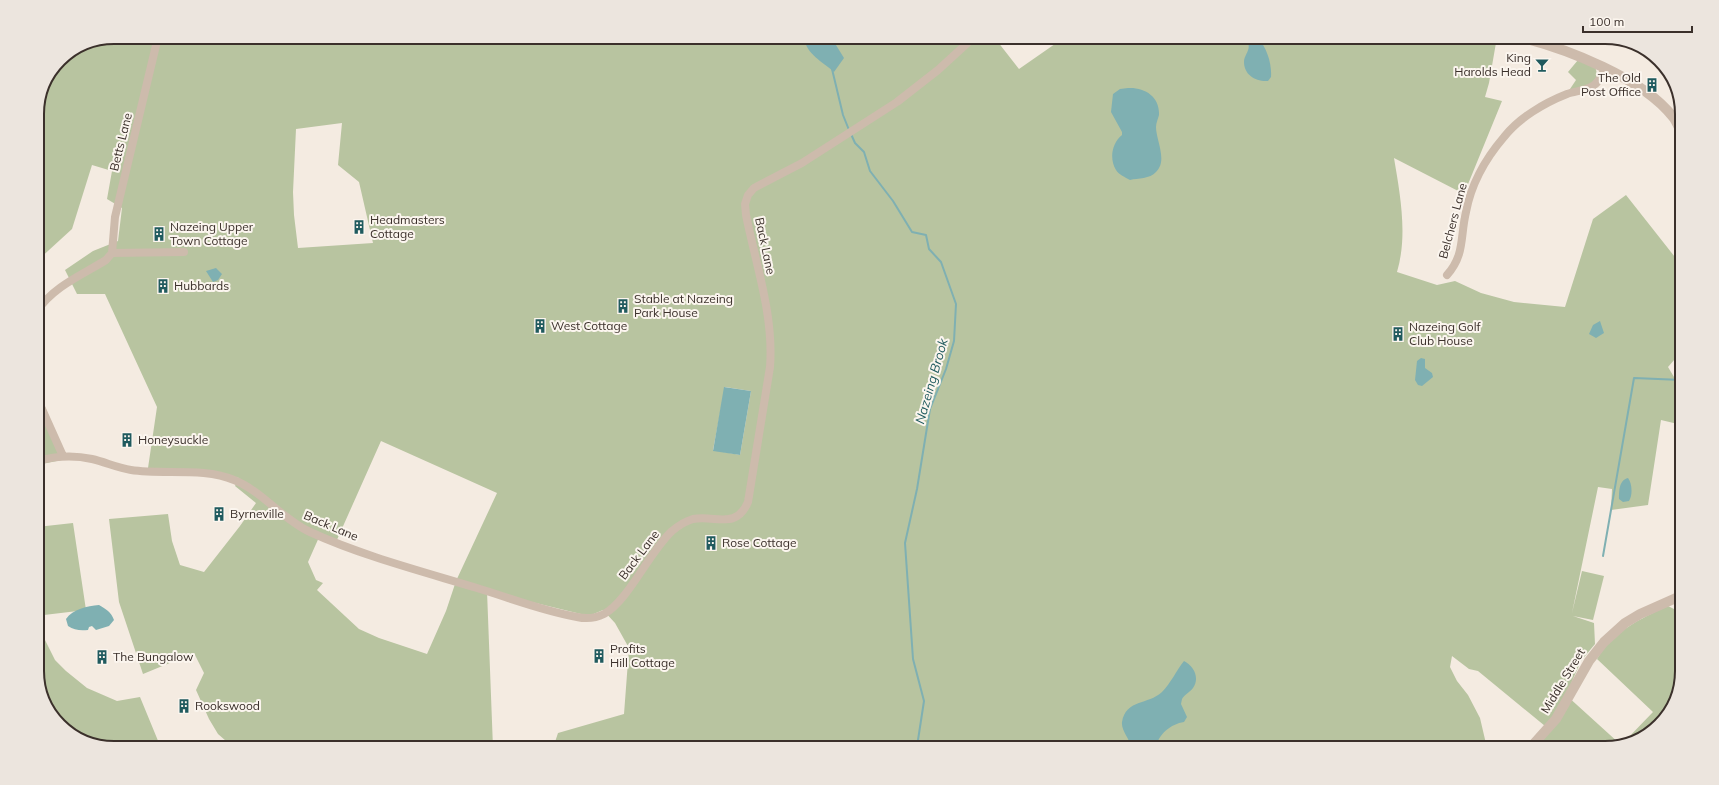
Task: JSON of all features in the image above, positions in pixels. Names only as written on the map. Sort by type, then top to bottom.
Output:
[{"type":"street","name":"Betts Lane","points":[[112,253],[115,217],[156,44]]},
{"type":"street","name":"Back Lane","points":[[44,460],[62,456],[92,459],[131,470],[201,474],[233,479],[244,484],[295,524],[310,532],[374,556],[531,605],[577,617],[590,618],[603,614],[613,607],[624,595],[658,546],[672,531],[693,519],[728,520],[737,517],[744,511],[748,502],[772,347],[769,320],[746,215],[745,204],[748,195],[754,188],[802,163],[897,102],[938,70],[966,44]]},
{"type":"street","points":[[1546,44],[1604,68],[1627,80],[1662,105],[1675,120]]},
{"type":"street","name":"Belchers Lane","points":[[1447,275],[1454,267],[1458,258],[1462,243],[1465,214],[1470,197],[1487,160],[1504,136],[1517,124],[1550,102],[1593,86],[1600,78],[1604,68]]},
{"type":"street","points":[[44,302],[56,290],[106,260],[112,253],[184,252]]},
{"type":"street","points":[[44,414],[62,456]]},
{"type":"street","name":"Middle Street","points":[[1536,741],[1556,719],[1589,661],[1604,642],[1625,623],[1640,614],[1675,598]]},
{"type":"green space","points":[[999,44],[1019,69],[1055,44],[1496,44],[1485,97],[1502,101],[1464,194],[1394,158],[1402,215],[1402,244],[1397,272],[1437,285],[1455,281],[1481,293],[1514,302],[1565,307],[1593,219],[1626,195],[1675,257],[1675,359],[1668,367],[1675,377],[1675,423],[1661,420],[1648,505],[1611,510],[1612,489],[1598,487],[1572,613],[1582,571],[1604,576],[1593,620],[1573,616],[1594,623],[1595,644],[1581,661],[1566,695],[1616,740],[1532,741],[1545,726],[1478,671],[1469,669],[1452,656],[1450,667],[1457,681],[1468,695],[1480,718],[1485,741],[555,741],[558,733],[624,714],[629,648],[615,623],[603,610],[589,616],[487,591],[493,741],[226,741],[218,734],[209,719],[196,690],[204,673],[194,653],[143,674],[119,602],[109,519],[168,514],[172,541],[180,565],[204,572],[256,503],[235,486],[239,478],[207,471],[148,468],[157,407],[105,294],[77,294],[65,270],[93,251],[118,241],[122,208],[107,199],[112,171],[92,165],[72,229],[44,255],[44,109],[46,96],[58,71],[79,53],[100,45]],"holes":[[[342,123],[338,165],[359,182],[373,243],[298,248],[293,192],[296,129]],[[725,387],[751,391],[740,455],[713,450]],[[381,441],[497,493],[456,581],[446,611],[427,654],[379,638],[359,629],[317,590],[323,583],[316,580],[308,562],[320,535],[336,542]]]},
{"type":"green space","points":[[1578,60],[1595,67],[1597,73],[1596,78],[1589,85],[1568,92],[1576,80],[1568,72]]},
{"type":"green space","points":[[44,405],[67,459],[44,464]]},
{"type":"green space","points":[[73,523],[86,610],[44,615],[44,526]]},
{"type":"green space","points":[[1668,606],[1675,610],[1674,685],[1666,706],[1655,721],[1636,734],[1629,737],[1653,712],[1597,659],[1603,649],[1619,633],[1647,616]]},
{"type":"green space","points":[[44,638],[55,660],[87,688],[117,701],[140,697],[158,741],[100,740],[79,732],[71,727],[61,717],[51,702],[48,694],[44,676]]},
{"type":"water","points":[[806,44],[835,44],[844,58],[834,72],[808,49]]},
{"type":"water","points":[[1248,44],[1262,44],[1264,46],[1270,62],[1271,77],[1268,81],[1255,79],[1246,71],[1244,59]]},
{"type":"water","points":[[1128,88],[1146,91],[1157,103],[1159,115],[1156,132],[1161,156],[1161,162],[1156,172],[1147,177],[1130,180],[1122,176],[1114,166],[1112,156],[1113,151],[1116,142],[1122,135],[1122,132],[1111,112],[1113,94],[1120,89]]},
{"type":"water","points":[[216,268],[222,274],[218,280],[213,282],[206,271]]},
{"type":"water","points":[[1600,321],[1604,333],[1596,338],[1589,334],[1593,325]]},
{"type":"water","points":[[1421,358],[1425,359],[1425,368],[1432,373],[1433,377],[1422,386],[1418,385],[1415,380],[1417,361]]},
{"type":"water","points":[[724,387],[751,391],[740,455],[713,451]]},
{"type":"water","points":[[1628,478],[1631,486],[1631,496],[1629,501],[1623,502],[1619,499],[1619,489],[1621,483]]},
{"type":"water","points":[[99,605],[108,611],[113,617],[114,620],[109,626],[96,630],[92,626],[89,627],[88,630],[82,630],[68,626],[66,619],[76,610]]},
{"type":"water","points":[[1184,661],[1191,666],[1195,673],[1196,680],[1193,688],[1182,699],[1181,704],[1187,717],[1184,722],[1170,727],[1162,734],[1158,741],[1129,741],[1122,725],[1124,715],[1128,709],[1138,703],[1156,696],[1168,685]]},
{"type":"waterway","name":"Nazeing Brook","points":[[832,69],[843,115],[849,130]]},
{"type":"waterway","name":"Nazeing Brook","points":[[851,134],[855,143],[864,152],[870,171],[893,201],[912,232],[926,235],[929,249],[941,262],[956,304],[954,341],[946,369],[930,409],[917,489],[905,543],[913,659],[924,701],[918,741]]},
{"type":"waterway","points":[[1603,556],[1634,378],[1675,380]]},
{"type":"place","name":"King Harolds Head","points":[[1542,65]]},
{"type":"place","name":"The Old Post Office","points":[[1652,85]]},
{"type":"place","name":"Headmasters Cottage","points":[[359,227]]},
{"type":"place","name":"Nazeing Upper Town Cottage","points":[[159,234]]},
{"type":"place","name":"Hubbards","points":[[163,286]]},
{"type":"place","name":"Stable at Nazeing Park House","points":[[623,306]]},
{"type":"place","name":"West Cottage","points":[[540,326]]},
{"type":"place","name":"Nazeing Golf Club House","points":[[1398,334]]},
{"type":"place","name":"Honeysuckle","points":[[127,440]]},
{"type":"place","name":"Byrneville","points":[[219,514]]},
{"type":"place","name":"Rose Cottage","points":[[711,543]]},
{"type":"place","name":"Profits Hill Cottage","points":[[599,656]]},
{"type":"place","name":"The Bungalow","points":[[102,657]]},
{"type":"place","name":"Rookswood","points":[[184,706]]}]
